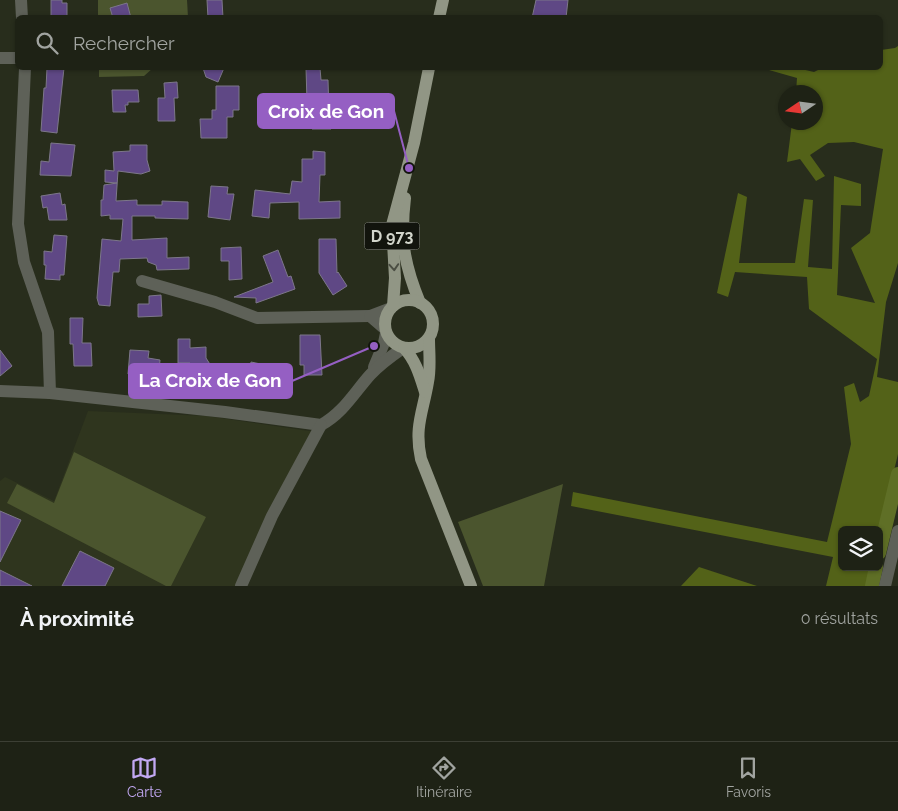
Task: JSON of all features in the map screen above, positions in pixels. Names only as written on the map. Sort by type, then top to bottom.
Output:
[{"type":"main road","points":[[440,15],[443,0]]},
{"type":"main road","name":"D 973","points":[[392,307],[394,278],[392,225],[408,168],[429,70]]},
{"type":"main road","name":"D 973","points":[[408,168],[404,207],[404,252],[410,277],[420,303]]},
{"type":"main road","points":[[403,348],[418,348],[429,339],[433,332],[434,323],[432,315],[420,303],[406,300],[392,307],[385,321],[386,331],[393,342],[411,356],[426,392]]},
{"type":"main road","points":[[429,339],[429,374],[418,442],[421,459],[471,586]]},
{"type":"street","points":[[21,0],[22,15]]},
{"type":"street","points":[[0,58],[15,58]]},
{"type":"street","points":[[25,70],[18,224],[24,262],[48,332],[50,393]]},
{"type":"street","points":[[142,281],[214,302],[257,318],[370,316],[392,307]]},
{"type":"street","points":[[369,376],[382,350],[386,331],[370,316]]},
{"type":"street","points":[[241,586],[276,508],[321,425],[343,408],[369,376],[385,360],[403,348]]},
{"type":"street","points":[[0,391],[50,393],[225,412],[321,425]]},
{"type":"street","points":[[885,586],[898,531]]},
{"type":"shaded area","points":[[98,0],[187,0],[188,15],[98,15]]},
{"type":"shaded area","points":[[99,70],[151,70],[144,76],[99,77]]},
{"type":"shaded area","points":[[88,411],[207,416],[316,432],[244,586],[0,586],[0,481],[5,477],[54,501]]},
{"type":"shaded area","points":[[74,452],[206,517],[171,586],[166,586],[7,503],[17,484],[54,503]]},
{"type":"shaded area","points":[[563,484],[544,586],[483,586],[458,522]]},
{"type":"green space","points":[[898,46],[898,263],[886,302],[877,377],[898,382],[898,454],[881,526],[838,526],[838,571],[869,571],[866,586],[826,586],[833,557],[571,506],[573,492],[827,542],[851,444],[844,387],[854,383],[860,402],[869,396],[877,359],[809,309],[807,277],[735,272],[728,297],[717,293],[738,193],[747,197],[739,263],[795,263],[804,199],[813,200],[808,267],[832,269],[834,176],[861,184],[861,206],[841,205],[837,295],[875,303],[851,248],[870,233],[883,149],[854,142],[828,143],[810,155],[825,176],[816,181],[800,159],[787,162],[791,130],[823,130],[823,85],[796,85],[797,78],[769,70],[806,70],[814,72],[818,70],[883,70],[883,50]]},
{"type":"green space","points":[[699,567],[757,586],[681,586]]},
{"type":"building","points":[[51,0],[62,0],[62,3],[67,3],[67,15],[51,15]]},
{"type":"building","points":[[207,0],[222,0],[223,15],[208,15]]},
{"type":"building","points":[[536,0],[568,0],[566,15],[533,15]]},
{"type":"building","points":[[127,3],[130,15],[112,15],[110,8]]},
{"type":"building","points":[[47,70],[64,70],[57,133],[41,131],[44,88],[46,88]]},
{"type":"building","points":[[204,70],[223,70],[218,82],[206,77]]},
{"type":"building","points":[[306,70],[320,70],[321,80],[328,80],[331,129],[312,129],[312,101],[307,101]]},
{"type":"building","points":[[177,82],[178,98],[174,98],[175,121],[158,121],[158,98],[165,98],[164,83]]},
{"type":"building","points":[[216,86],[239,86],[239,110],[233,110],[233,117],[227,117],[227,138],[201,138],[200,119],[212,119],[212,110],[216,110]]},
{"type":"building","points":[[112,90],[138,90],[139,102],[128,102],[128,105],[125,105],[126,112],[113,112]]},
{"type":"building","points":[[51,143],[75,145],[71,176],[40,175],[41,161],[49,162]]},
{"type":"building","points":[[130,145],[147,145],[147,160],[150,171],[141,174],[118,171],[116,201],[137,200],[137,205],[162,205],[162,201],[188,202],[188,219],[132,216],[132,240],[167,238],[167,258],[189,257],[189,269],[157,270],[156,265],[148,262],[147,258],[120,259],[119,272],[113,272],[110,306],[99,305],[97,298],[102,239],[121,241],[123,219],[110,219],[110,215],[101,216],[101,200],[103,200],[104,185],[117,183],[105,182],[105,170],[114,171],[113,152],[130,151]]},
{"type":"building","points":[[313,151],[325,152],[325,175],[320,175],[319,202],[340,201],[340,218],[299,219],[299,202],[270,203],[269,218],[252,216],[255,190],[290,194],[292,181],[302,182],[302,159],[313,159]]},
{"type":"building","points":[[211,186],[228,187],[227,194],[234,194],[230,220],[208,217]]},
{"type":"building","points":[[60,193],[62,205],[65,204],[67,220],[49,220],[47,207],[43,208],[41,196]]},
{"type":"building","points":[[54,235],[67,236],[64,275],[60,275],[60,280],[45,279],[44,251],[52,252]]},
{"type":"building","points":[[319,239],[336,239],[337,273],[347,286],[333,295],[319,273]]},
{"type":"building","points":[[241,247],[242,279],[229,280],[229,261],[221,261],[221,248]]},
{"type":"building","points":[[278,250],[288,277],[291,276],[295,289],[256,303],[256,298],[234,297],[273,282],[263,256]]},
{"type":"building","points":[[161,295],[162,316],[138,317],[138,304],[149,304],[149,296]]},
{"type":"building","points":[[70,318],[83,318],[82,343],[91,343],[92,366],[74,366],[73,344],[70,344]]},
{"type":"building","points":[[300,335],[320,335],[322,375],[304,375],[304,365],[300,365]]},
{"type":"building","points":[[178,339],[190,339],[190,348],[206,347],[206,358],[213,369],[209,371],[216,383],[206,389],[199,377],[190,377],[190,363],[178,363]]},
{"type":"building","points":[[0,350],[12,366],[0,376]]},
{"type":"building","points":[[130,350],[149,351],[148,358],[160,360],[158,381],[134,378],[134,375],[128,374]]},
{"type":"building","points":[[251,362],[270,366],[268,376],[271,377],[268,398],[246,395]]},
{"type":"building","points":[[0,511],[21,520],[0,562]]},
{"type":"building","points":[[80,551],[114,568],[105,586],[62,586]]},
{"type":"building","points":[[0,570],[32,586],[0,586]]},
{"type":"waterway","points":[[883,536],[898,474]]},
{"type":"waterway","points":[[872,586],[875,571]]},
{"type":"place","name":"Croix de Gon","points":[[409,168]]},
{"type":"place","name":"La Croix de Gon","points":[[374,346]]}]
